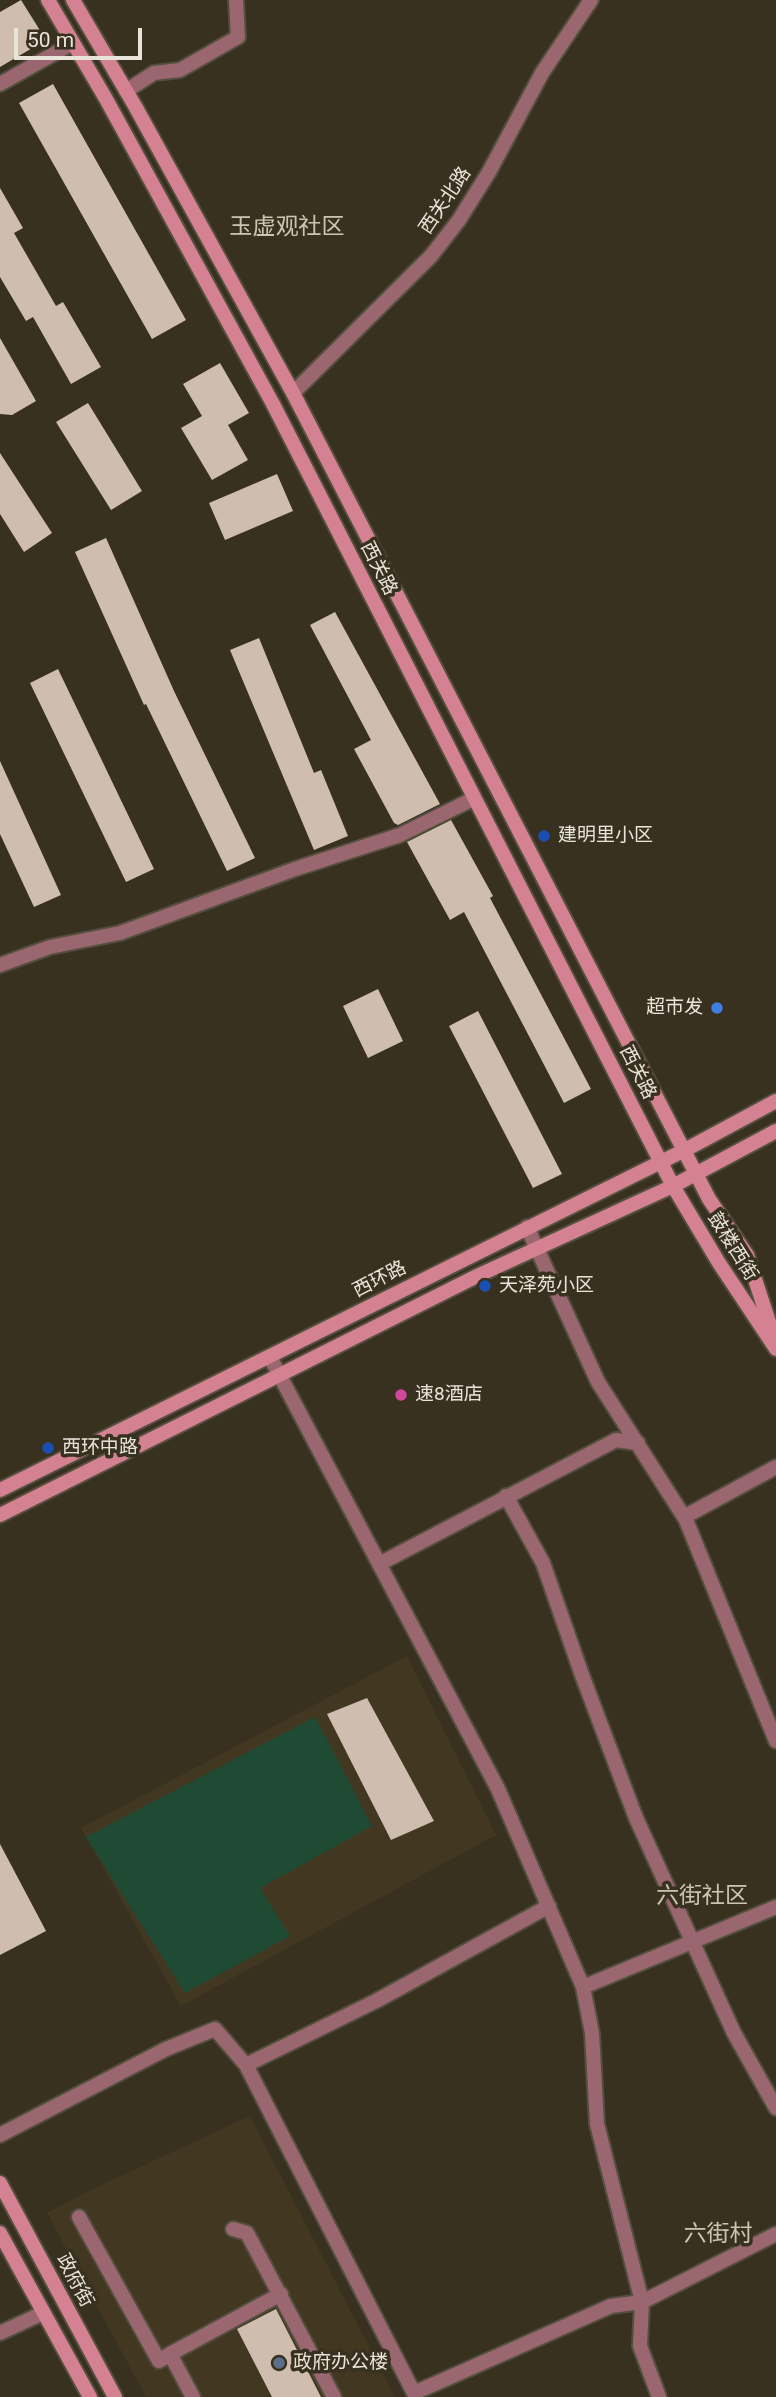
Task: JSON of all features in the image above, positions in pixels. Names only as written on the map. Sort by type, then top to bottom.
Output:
[{"type":"main road","name":"西关路","points":[[48,0],[273,404],[660,1163]]},
{"type":"main road","name":"西关路","points":[[73,0],[293,393],[685,1150]]},
{"type":"main road","name":"西环路","points":[[0,1490],[660,1163],[776,1101]]},
{"type":"main road","name":"西环路","points":[[0,1516],[479,1275],[673,1186],[776,1131]]},
{"type":"main road","name":"鼓楼西街","points":[[685,1150],[720,1219],[747,1255],[776,1347]]},
{"type":"main road","name":"鼓楼西街","points":[[660,1163],[719,1263],[776,1347]]},
{"type":"main road","name":"政府街","points":[[0,2183],[115,2397]]},
{"type":"main road","points":[[0,2233],[90,2397]]},
{"type":"street","points":[[126,91],[154,73],[180,70],[239,37],[236,0]]},
{"type":"street","name":"西关北路","points":[[293,393],[431,256],[459,220],[489,172],[542,73],[591,0]]},
{"type":"street","points":[[0,84],[73,43]]},
{"type":"street","points":[[0,965],[50,947],[120,933],[296,869],[400,835],[473,799]]},
{"type":"street","points":[[527,1227],[598,1382],[684,1517],[776,1741]]},
{"type":"street","points":[[270,1357],[498,1790],[583,1987],[592,2034],[597,2124],[642,2302],[640,2346],[659,2397]]},
{"type":"street","points":[[379,1564],[616,1440],[638,1443]]},
{"type":"street","points":[[684,1517],[776,1467]]},
{"type":"street","points":[[506,1496],[543,1563],[636,1818],[734,2033],[776,2108]]},
{"type":"street","points":[[246,2065],[376,2001],[549,1906]]},
{"type":"street","points":[[583,1987],[776,1907]]},
{"type":"street","points":[[0,2135],[166,2049],[215,2029],[246,2065],[415,2395],[611,2306],[642,2302],[776,2234]]},
{"type":"street","points":[[79,2217],[159,2361],[281,2294]]},
{"type":"street","points":[[233,2229],[247,2233],[334,2397]]},
{"type":"street","points":[[0,2333],[43,2313]]},
{"type":"street","points":[[170,2354],[193,2397]]},
{"type":"shaded area","points":[[407,1656],[496,1835],[181,2006],[81,1828]]},
{"type":"shaded area","points":[[250,2116],[395,2397],[146,2397],[47,2213],[86,2192]]},
{"type":"green space","points":[[315,1717],[372,1826],[260,1888],[290,1936],[185,1993],[86,1837]]},
{"type":"building","points":[[21,0],[46,40],[0,67],[0,12]]},
{"type":"building","points":[[53,84],[186,320],[152,339],[19,103]]},
{"type":"building","points":[[0,188],[23,228],[14,233],[56,306],[63,302],[101,367],[71,384],[33,317],[26,321],[0,277]]},
{"type":"building","points":[[0,338],[36,401],[12,415],[0,414]]},
{"type":"building","points":[[220,363],[249,413],[228,425],[248,460],[212,480],[181,428],[202,416],[183,384]]},
{"type":"building","points":[[88,403],[142,491],[111,510],[56,422]]},
{"type":"building","points":[[0,453],[52,533],[24,552],[0,514]]},
{"type":"building","points":[[277,474],[293,511],[225,540],[209,503]]},
{"type":"building","points":[[106,538],[174,691],[255,858],[227,871],[146,704],[144,705],[75,552]]},
{"type":"building","points":[[335,612],[440,804],[398,825],[394,823],[354,749],[371,740],[310,625]]},
{"type":"building","points":[[259,638],[314,773],[321,770],[348,836],[314,850],[230,650]]},
{"type":"building","points":[[58,669],[154,869],[126,882],[30,683]]},
{"type":"building","points":[[0,761],[61,895],[34,907],[0,834]]},
{"type":"building","points":[[451,820],[493,896],[490,898],[591,1089],[564,1103],[464,912],[450,920],[407,842]]},
{"type":"building","points":[[378,989],[403,1041],[368,1058],[343,1006]]},
{"type":"building","points":[[478,1011],[562,1174],[533,1188],[449,1026]]},
{"type":"building","points":[[367,1698],[434,1821],[391,1840],[327,1714]]},
{"type":"building","points":[[0,1844],[46,1931],[0,1955]]},
{"type":"building","name":"政府办公楼","points":[[276,2309],[321,2397],[272,2397],[237,2329]]},
{"type":"place","name":"建明里小区","points":[[544,836]]},
{"type":"place","name":"超市发","points":[[717,1008]]},
{"type":"place","name":"天泽苑小区","points":[[485,1286]]},
{"type":"place","name":"速8酒店","points":[[401,1395]]},
{"type":"place","name":"西环中路","points":[[48,1448]]},
{"type":"place","name":"政府办公楼","points":[[279,2363]]},
{"type":"district","name":"玉虚观社区","points":[[287,228]]},
{"type":"district","name":"六街社区","points":[[702,1897]]},
{"type":"district","name":"六街村","points":[[718,2235]]}]
